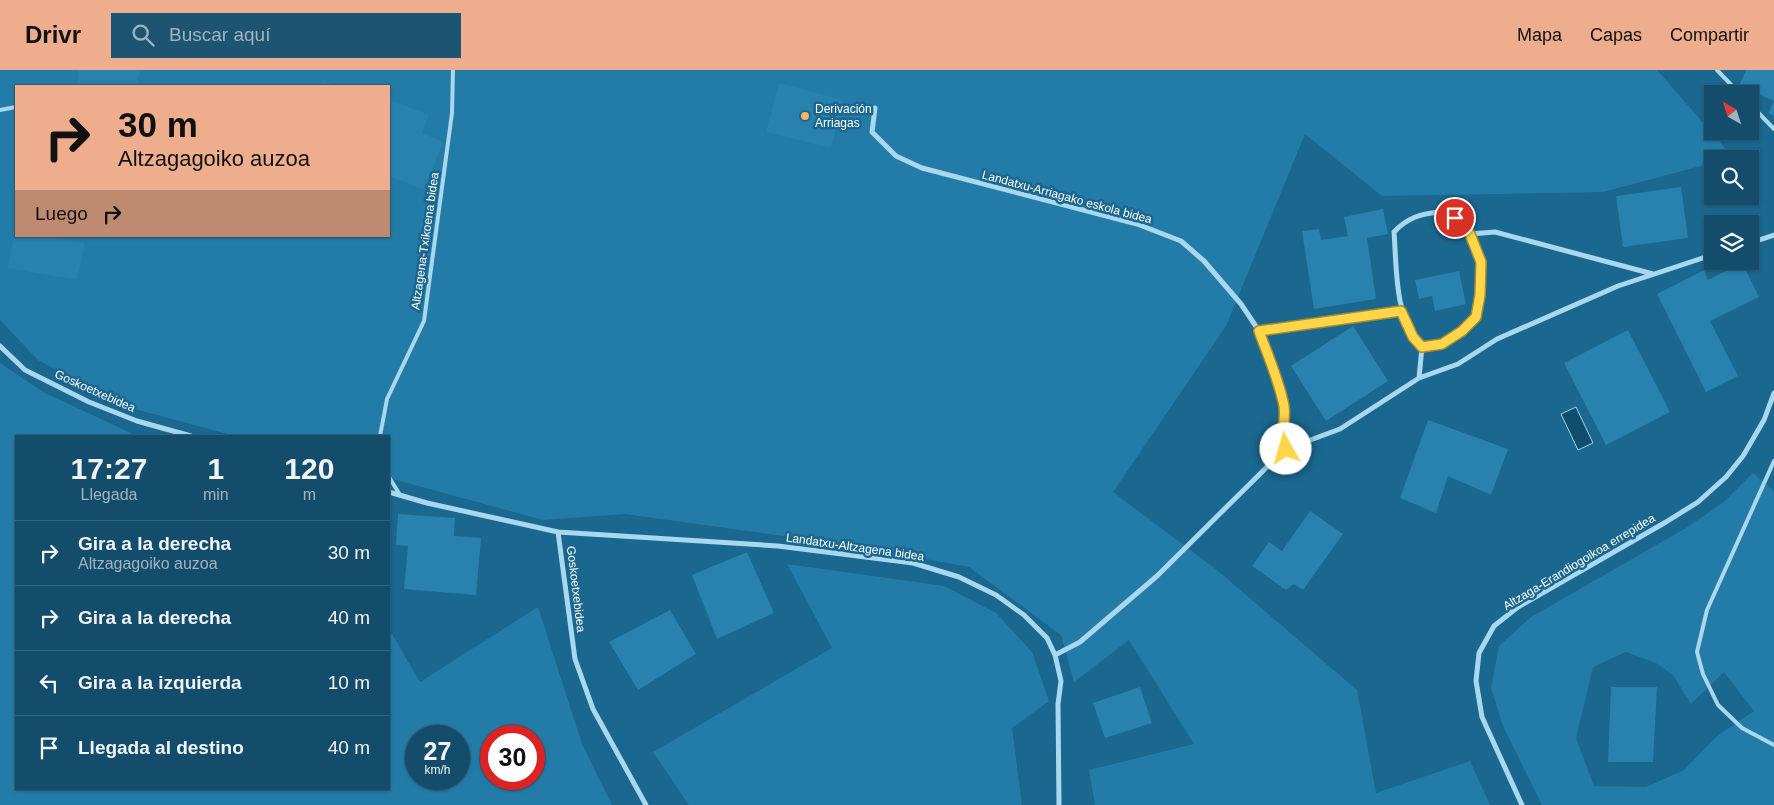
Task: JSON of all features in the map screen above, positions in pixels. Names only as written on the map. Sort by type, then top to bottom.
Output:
[{"type":"street","name":"Landatxu-Arriagako eskola bidea","points":[[875,108],[872,132],[896,156],[922,168],[1137,224],[1181,241],[1204,261],[1241,304],[1259,331],[1278,383],[1284,408],[1283,440],[1286,449],[1340,429],[1419,378],[1458,364],[1497,339],[1618,286],[1704,258]]},
{"type":"street","points":[[1419,378],[1422,347],[1413,337],[1401,311],[1394,232],[1404,222],[1422,214],[1439,212],[1455,218],[1470,234],[1481,262],[1480,295],[1476,317],[1462,331],[1442,344],[1422,347]]},
{"type":"street","points":[[1470,234],[1495,232],[1653,274]]},
{"type":"street","points":[[1759,240],[1774,236]]},
{"type":"street","points":[[1259,331],[1401,311]]},
{"type":"street","name":"Goskoetxebidea","points":[[0,346],[25,370],[89,402],[137,421],[187,435]]},
{"type":"street","name":"Altzaga-Erandiogoikoa errepidea","points":[[1522,805],[1482,717],[1476,681],[1479,653],[1494,626],[1518,607],[1698,502],[1726,477],[1743,456],[1764,420],[1774,393]]},
{"type":"street","points":[[1055,654],[1080,642],[1157,576],[1284,450]]},
{"type":"street","name":"Goskoetxebidea","points":[[390,492],[558,532],[574,659],[593,709],[646,805]]},
{"type":"street","name":"Landatxu-Altzagena bidea","points":[[558,532],[778,546],[913,564],[959,577],[996,595],[1030,620],[1046,638],[1055,654],[1061,681],[1058,704],[1059,805]]},
{"type":"lane","name":"Altzagena-Txikoena bidea","points":[[380,435],[387,399],[424,321],[452,113],[452,70]]},
{"type":"lane","points":[[1717,70],[1731,85]]},
{"type":"lane","points":[[0,110],[15,107]]},
{"type":"lane","points":[[1759,113],[1774,129]]},
{"type":"lane","points":[[1774,461],[1707,610],[1697,652],[1703,674],[1718,705],[1742,728],[1774,745]]},
{"type":"lane","points":[[390,478],[400,495]]},
{"type":"shaded area","points":[[0,70],[1657,70],[1704,124],[1704,140],[1718,140],[1727,150],[1704,150],[1704,165],[1603,192],[1382,196],[1305,134],[1226,326],[1113,492],[1217,570],[1357,690],[1376,793],[1470,761],[1490,805],[1095,805],[1089,770],[1194,744],[1129,640],[1074,682],[1061,635],[969,567],[855,546],[625,514],[543,520],[390,478],[390,435],[231,435],[120,405],[38,360],[0,320]]},
{"type":"shaded area","points":[[0,363],[43,392],[138,435],[15,435],[15,790],[390,790],[390,631],[420,682],[538,607],[582,744],[612,805],[0,805]]},
{"type":"shaded area","points":[[1576,407],[1593,443],[1578,450],[1561,414]]},
{"type":"shaded area","points":[[1753,473],[1774,491],[1774,805],[1542,805],[1503,726],[1491,688],[1499,646],[1531,617],[1686,528],[1724,502]],"holes":[[[1626,652],[1656,663],[1673,675],[1691,704],[1724,672],[1754,711],[1716,737],[1684,770],[1646,787],[1594,786],[1576,738],[1593,667]]]},
{"type":"shaded area","points":[[787,564],[944,586],[996,613],[1032,652],[1049,701],[1012,728],[1022,805],[689,805],[653,752],[832,648]]},
{"type":"building","points":[[79,70],[140,70],[136,85],[77,84]]},
{"type":"building","points":[[1746,70],[1774,70],[1774,101],[1759,95],[1759,85],[1739,85]]},
{"type":"building","points":[[322,80],[336,85],[320,85]]},
{"type":"building","name":"Derivación Arriagas","points":[[779,83],[843,100],[831,148],[766,132]]},
{"type":"building","points":[[390,100],[429,115],[422,133],[443,142],[424,190],[390,176]]},
{"type":"building","points":[[1774,101],[1774,116],[1768,113]]},
{"type":"building","points":[[1681,187],[1688,238],[1623,247],[1616,196]]},
{"type":"building","points":[[1383,209],[1388,234],[1367,238],[1376,299],[1314,309],[1302,231],[1319,229],[1321,240],[1348,236],[1344,217]]},
{"type":"building","points":[[15,230],[15,237],[47,237],[85,243],[77,280],[8,268]]},
{"type":"building","points":[[1704,270],[1708,280],[1728,270],[1746,270],[1759,297],[1710,321],[1738,376],[1706,392],[1657,294]]},
{"type":"building","points":[[1459,271],[1466,304],[1435,311],[1432,296],[1419,299],[1415,280]]},
{"type":"building","points":[[1353,326],[1388,381],[1326,421],[1291,366]]},
{"type":"building","points":[[1628,330],[1670,412],[1606,445],[1564,363]]},
{"type":"building","points":[[1428,420],[1508,449],[1491,495],[1448,476],[1436,513],[1400,498]]},
{"type":"building","points":[[1310,511],[1343,534],[1303,590],[1294,584],[1286,590],[1252,566],[1269,542],[1282,551]]},
{"type":"building","points":[[398,514],[455,518],[454,536],[481,538],[476,595],[404,589],[408,546],[396,545]]},
{"type":"building","points":[[747,552],[774,613],[717,639],[692,575]]},
{"type":"building","points":[[670,610],[696,654],[638,690],[609,642]]},
{"type":"building","points":[[1140,687],[1152,723],[1105,738],[1093,703]]},
{"type":"building","points":[[1611,687],[1657,687],[1653,762],[1608,762]]},
{"type":"place","name":"Derivación Arriagas","points":[[805,116]]},
{"type":"route","points":[[1286,449],[1283,440],[1284,408],[1278,383],[1259,331],[1401,311],[1413,337],[1422,347],[1442,344],[1462,331],[1476,317],[1480,295],[1481,262],[1470,234],[1455,218]]}]
